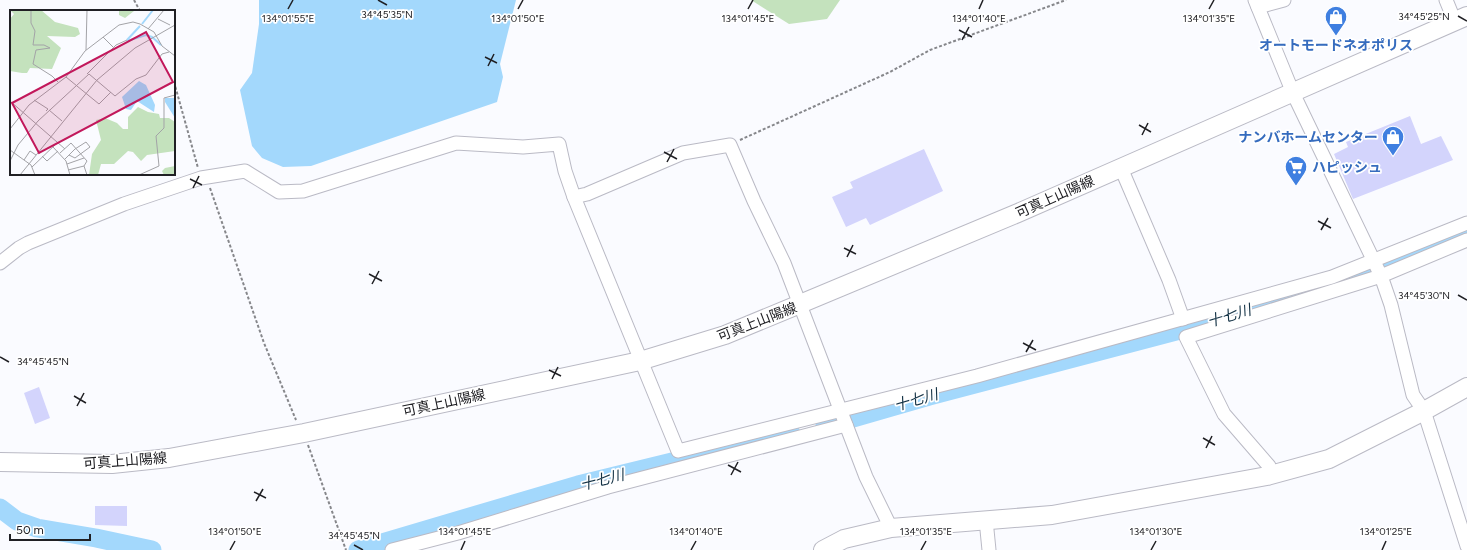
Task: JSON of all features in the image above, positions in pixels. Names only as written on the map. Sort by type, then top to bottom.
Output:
[{"type":"main road","name":"可真上山陽線","points":[[0,462],[112,464],[169,458],[304,433],[640,361],[726,335],[1121,168],[1461,19]]},
{"type":"main road","points":[[823,550],[844,539],[892,528],[1052,515],[1106,507],[1272,475],[1329,459],[1424,412],[1467,387]]},
{"type":"street","points":[[1284,0],[1256,4],[1293,93],[1381,276],[1391,305],[1413,396],[1424,412],[1467,546]]},
{"type":"street","points":[[1446,0],[1461,19]]},
{"type":"street","points":[[0,263],[28,243],[124,204],[204,178],[245,172],[279,192],[303,191],[456,143],[523,147],[558,144],[565,171],[574,196],[678,451],[977,376],[1332,277],[1467,223]]},
{"type":"street","points":[[574,196],[587,194],[683,153],[730,145],[754,201],[784,263],[866,477],[892,528]]},
{"type":"street","points":[[1121,168],[1169,280],[1183,319]]},
{"type":"street","points":[[1272,475],[1269,466],[1224,414],[1186,337],[1381,276],[1467,240]]},
{"type":"street","points":[[392,550],[458,533],[608,487],[846,425]]},
{"type":"street","points":[[986,520],[989,550]]},
{"type":"path","points":[[134,0],[139,10]]},
{"type":"path","points":[[730,145],[890,72],[930,50],[1066,0]]},
{"type":"path","points":[[175,85],[204,178],[264,343],[295,419],[304,433],[346,550]]},
{"type":"green space","points":[[751,0],[840,0],[827,19],[789,24]]},
{"type":"water","points":[[259,0],[516,0],[500,64],[503,77],[497,102],[311,166],[283,167],[262,158],[252,146],[240,90],[252,73],[259,24]]},
{"type":"building","name":"ナンバホームセンター","points":[[1410,116],[1421,144],[1441,136],[1453,160],[1353,199],[1334,154],[1348,147],[1346,142]]},
{"type":"building","points":[[924,149],[943,191],[870,225],[866,218],[846,227],[832,197],[853,188],[850,182]]},
{"type":"building","points":[[39,387],[50,418],[35,424],[24,393]]},
{"type":"building","points":[[95,506],[127,506],[127,526],[95,525]]},
{"type":"waterway","name":"十七川","points":[[825,426],[929,396],[1195,326],[1322,287],[1383,265],[1467,230]]},
{"type":"waterway","name":"十七川","points":[[358,550],[578,485],[791,433]]},
{"type":"waterway","name":"十七川","points":[[0,508],[17,521],[37,528],[96,538],[152,550]]},
{"type":"place","name":"オートモードネオポリス","points":[[1336,36]]},
{"type":"place","name":"ナンバホームセンター","points":[[1393,156]]},
{"type":"place","name":"ハピッシュ","points":[[1296,186]]}]
